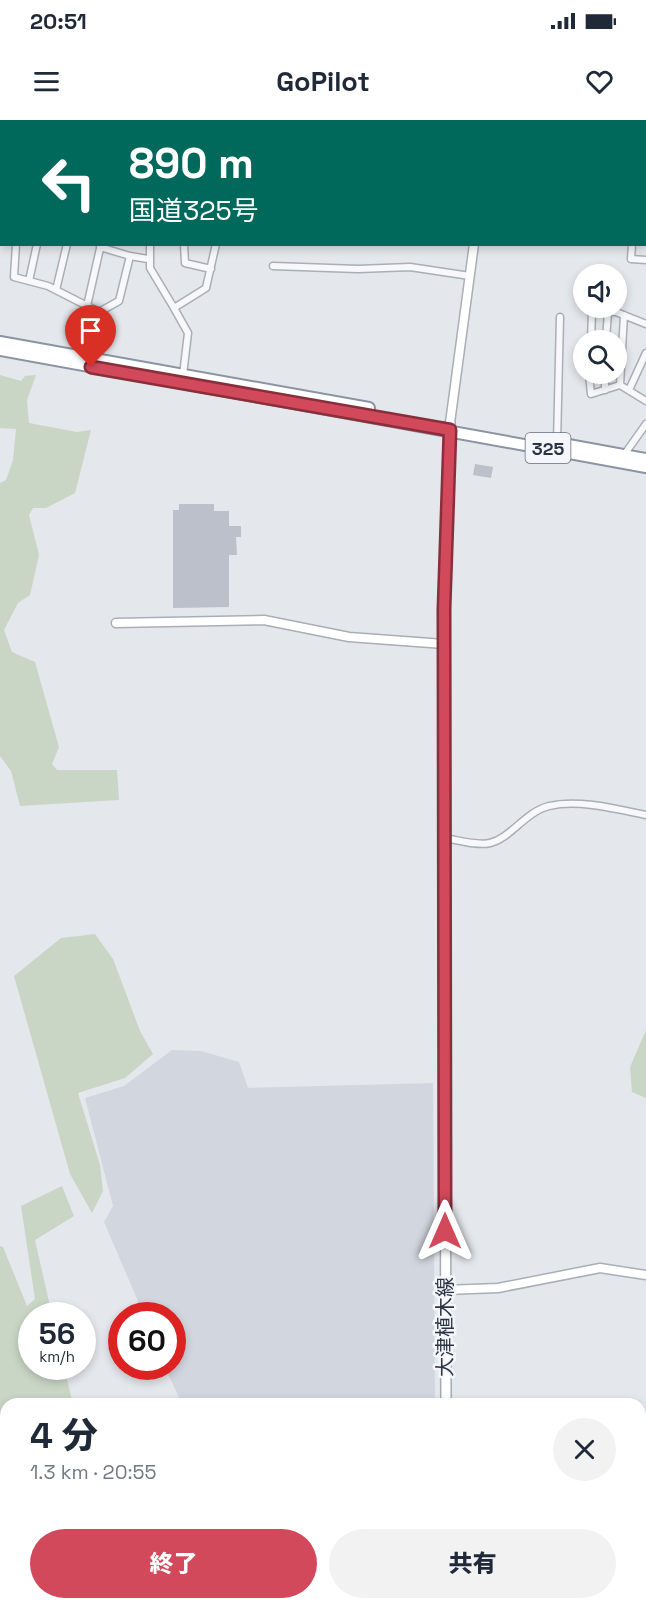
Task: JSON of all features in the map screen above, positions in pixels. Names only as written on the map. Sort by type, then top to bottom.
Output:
[{"type":"highway","name":"325","points":[[0,342],[182,379]]},
{"type":"highway","name":"325","points":[[0,350],[450,426],[623,459],[646,467]]},
{"type":"highway","name":"325","points":[[623,459],[646,459]]},
{"type":"main road","name":"大津植木線","points":[[446,1398],[444,644],[450,426]]},
{"type":"street","points":[[156,120],[172,120]]},
{"type":"street","points":[[16,246],[13,276],[56,290],[99,312],[119,301],[130,256]]},
{"type":"street","points":[[29,281],[37,246]]},
{"type":"street","points":[[56,290],[67,246]]},
{"type":"street","points":[[87,306],[101,246],[130,256],[148,259]]},
{"type":"street","points":[[150,246],[148,259],[151,271],[188,333],[182,379]]},
{"type":"street","points":[[184,246],[184,263],[211,269]]},
{"type":"street","points":[[174,308],[206,288],[216,246]]},
{"type":"street","points":[[450,426],[474,246]]},
{"type":"street","points":[[632,246],[631,259],[646,260]]},
{"type":"street","points":[[273,266],[358,269],[410,267],[470,276]]},
{"type":"street","points":[[627,316],[646,324]]},
{"type":"street","points":[[556,446],[560,317]]},
{"type":"street","points":[[620,385],[624,318]]},
{"type":"street","points":[[629,390],[646,353]]},
{"type":"street","points":[[590,384],[591,394],[620,385],[645,399]]},
{"type":"street","points":[[605,384],[605,390]]},
{"type":"street","points":[[623,459],[646,424]]},
{"type":"street","points":[[116,622],[264,620],[350,637],[444,644]]},
{"type":"street","points":[[444,838],[478,843],[494,842],[530,813],[549,806],[587,806],[646,815]]},
{"type":"street","points":[[445,1290],[498,1288],[600,1268],[646,1275]]},
{"type":"shaded area","points":[[172,1050],[201,1051],[239,1062],[248,1088],[433,1083],[435,1398],[179,1398],[171,1380],[186,1380],[186,1302],[138,1302],[104,1222],[113,1206],[85,1098],[124,1086]]},
{"type":"green space","points":[[0,375],[21,381],[25,376],[36,375],[27,400],[29,423],[77,432],[91,430],[75,493],[46,508],[33,508],[29,515],[39,555],[30,595],[18,603],[4,630],[12,652],[35,662],[59,747],[52,764],[57,770],[117,770],[119,800],[20,806],[11,771],[0,756],[0,483],[6,480],[13,460],[16,429],[0,428]]},
{"type":"green space","points":[[95,934],[113,959],[140,1031],[153,1054],[125,1078],[78,1093],[100,1165],[103,1191],[92,1213],[70,1174],[14,976],[61,938]]},
{"type":"green space","points":[[646,1030],[646,1098],[632,1092],[630,1067]]},
{"type":"green space","points":[[62,1186],[74,1216],[35,1240],[49,1302],[32,1302],[35,1299],[21,1206]]},
{"type":"green space","points":[[0,1246],[3,1247],[25,1302],[18,1302],[18,1380],[67,1380],[72,1398],[0,1398]]},
{"type":"building","points":[[475,464],[493,467],[491,478],[473,475]]},
{"type":"building","points":[[179,504],[214,504],[214,511],[229,511],[229,526],[241,526],[241,537],[236,537],[237,555],[229,555],[229,607],[173,608],[173,510],[179,510]]},
{"type":"route","points":[[91,367],[450,430],[444,609],[445,1231]]}]
